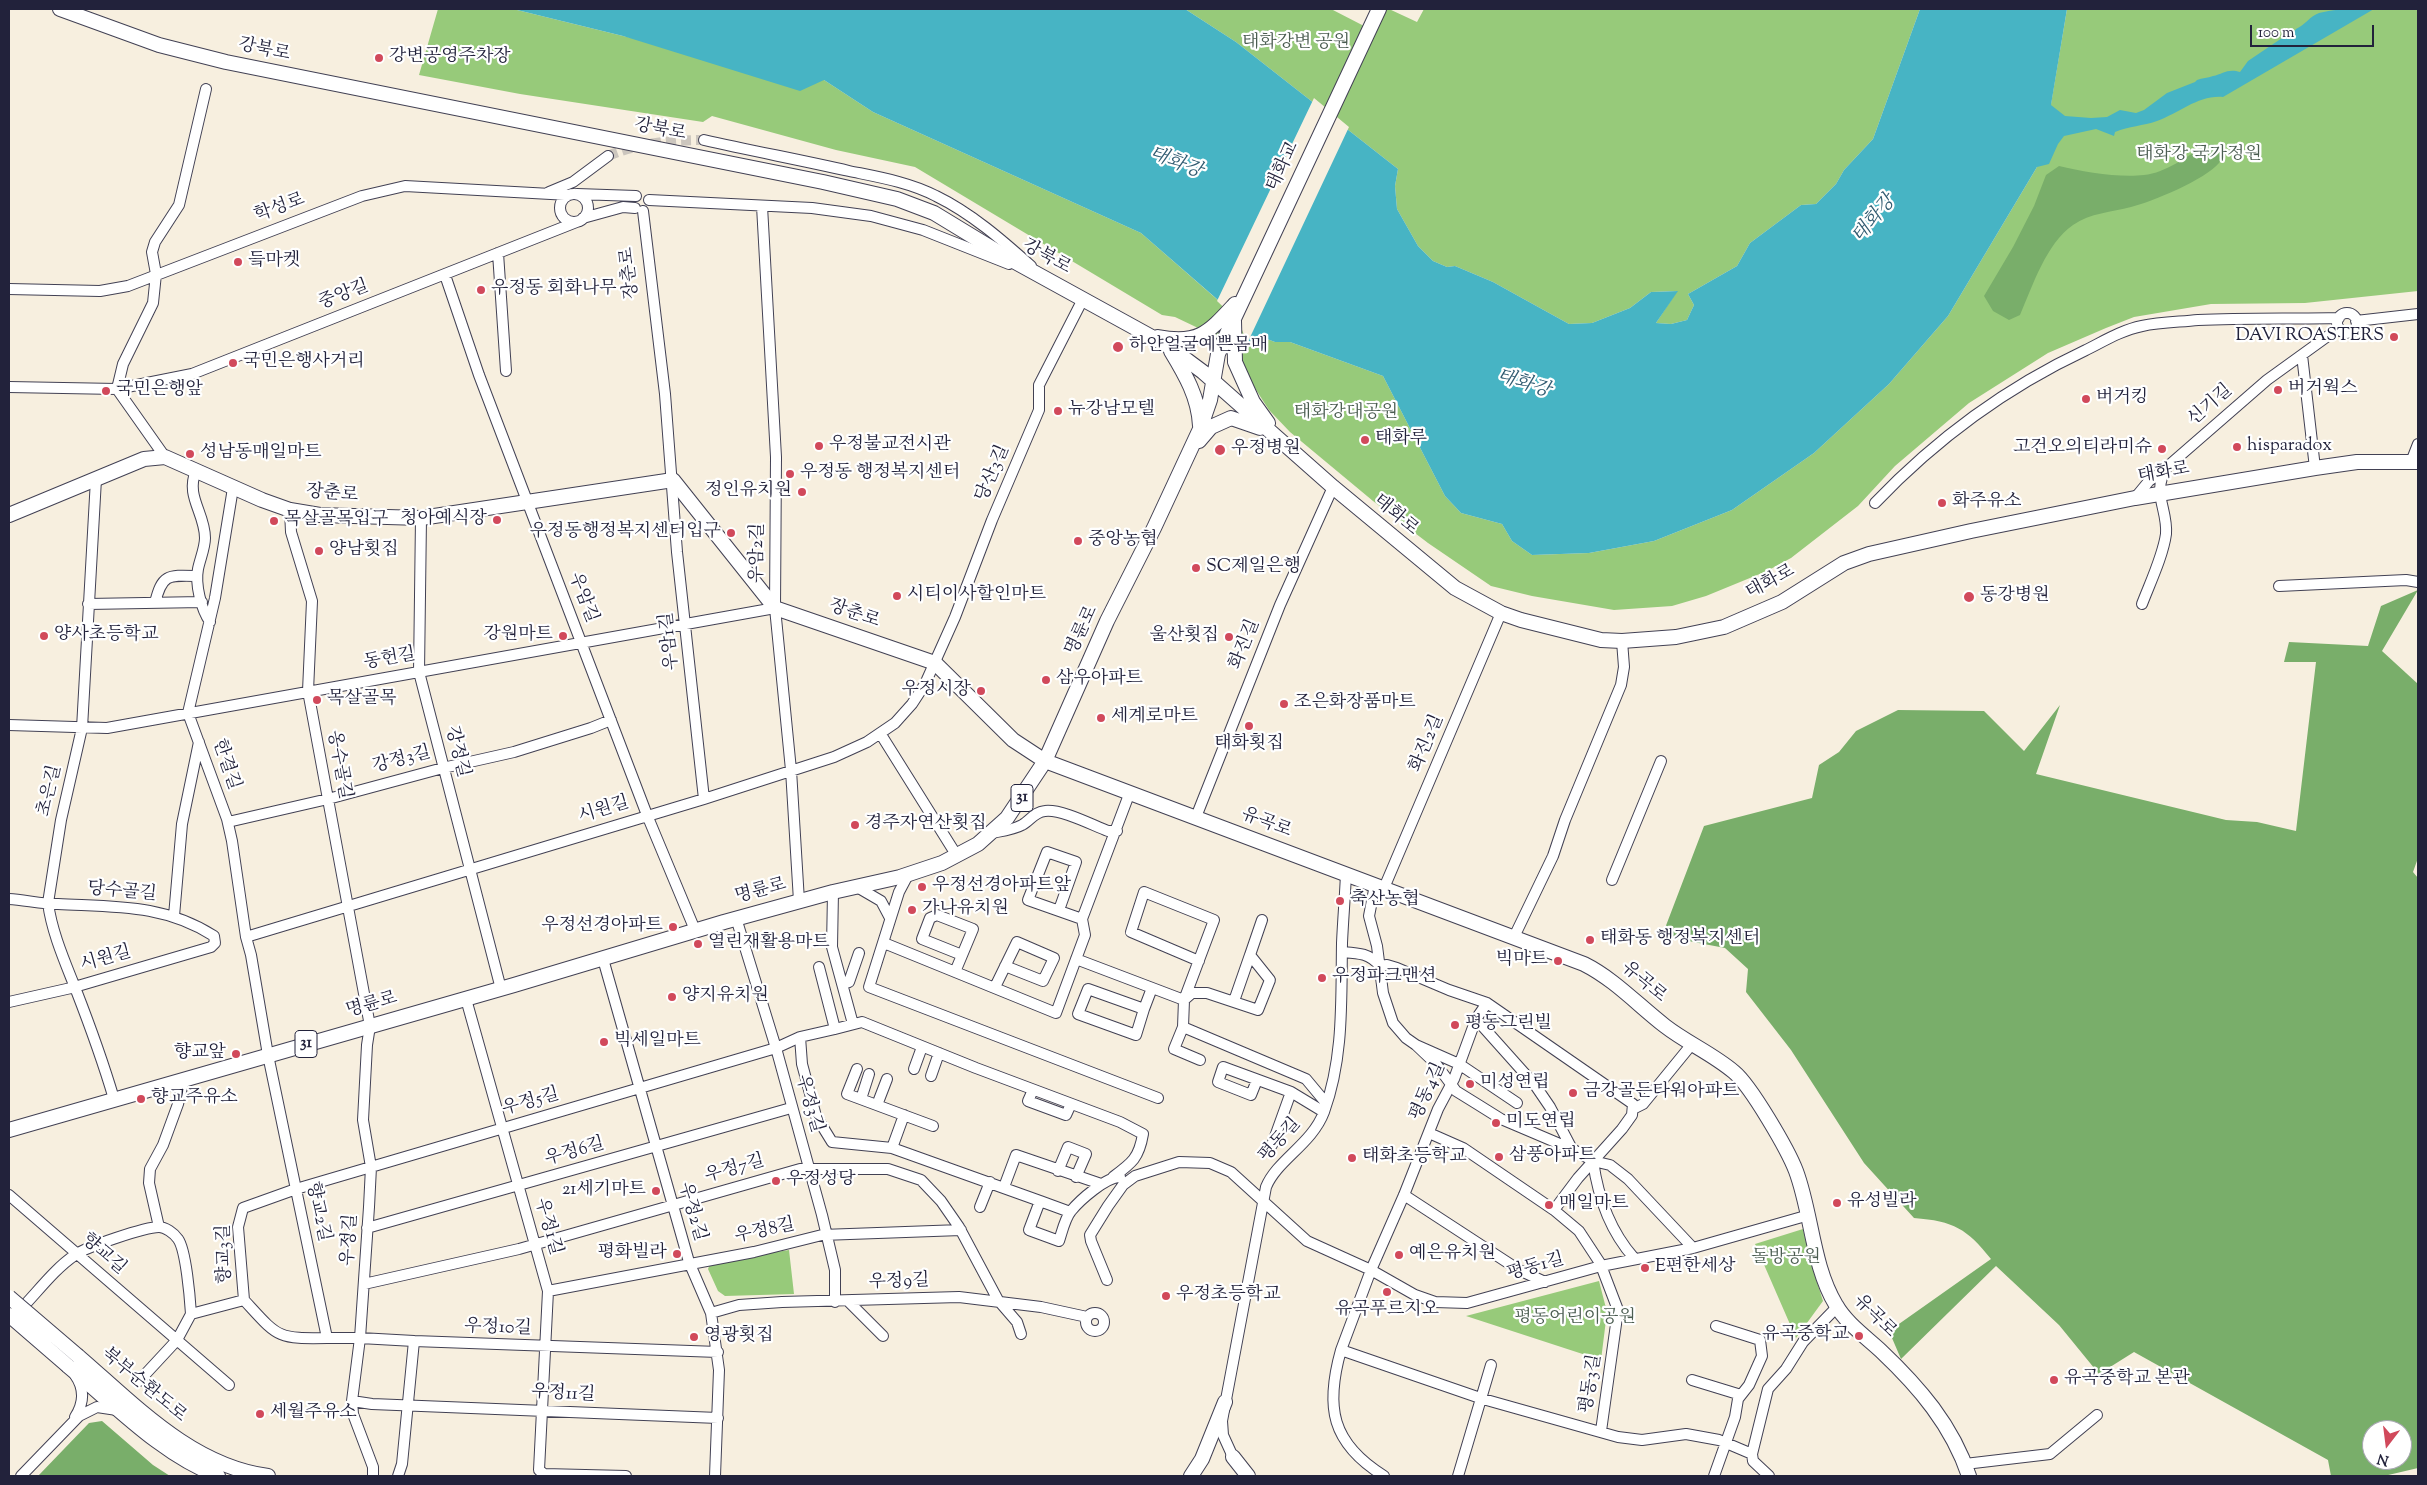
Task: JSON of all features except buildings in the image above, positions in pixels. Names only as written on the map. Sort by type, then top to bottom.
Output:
[{"type":"main road","name":"강북로","points":[[60,9],[159,44],[226,62],[823,182],[897,199],[953,222],[1044,279],[1168,346],[1188,359],[1214,383]]},
{"type":"main road","name":"태화교","points":[[1228,345],[1234,318],[1379,9]]},
{"type":"main road","points":[[1145,334],[1186,340],[1206,334],[1246,292]]},
{"type":"main road","points":[[1228,345],[1253,402],[1277,438]]},
{"type":"main road","name":"명륜로","points":[[9,1130],[466,999],[736,918],[833,892],[908,875],[957,856],[978,844],[1019,803],[1045,761],[1107,621],[1186,460],[1200,428],[1214,383],[1218,354],[1228,345]]},
{"type":"main road","points":[[1168,346],[1190,386],[1196,403],[1200,428]]},
{"type":"main road","name":"태화로","points":[[1214,383],[1438,576],[1468,596],[1501,613],[1568,633],[1622,641],[1676,637],[1724,627],[1782,602],[1844,563],[1868,554],[2134,498],[2357,462],[2415,462]]},
{"type":"main road","points":[[1186,460],[1200,439],[1212,427],[1231,418],[1277,438]]},
{"type":"main road","points":[[9,516],[144,459],[165,457]]},
{"type":"main road","name":"장춘로","points":[[165,457],[233,488],[290,510],[320,515],[421,518],[672,480]]},
{"type":"main road","points":[[672,480],[775,608]]},
{"type":"main road","name":"장춘로","points":[[775,608],[935,662],[1013,740],[1045,761]]},
{"type":"main road","name":"유곡로","points":[[1045,761],[1514,937],[1596,970],[1666,1027],[1717,1059],[1736,1074],[1753,1097],[1782,1141],[1796,1168],[1822,1274],[1837,1307],[1919,1389],[1945,1425],[1967,1470]]},
{"type":"main road","points":[[9,1292],[59,1349]]},
{"type":"main road","name":"북부순환도로","points":[[9,1297],[73,1361],[187,1446],[235,1468],[268,1476]]},
{"type":"main road","points":[[9,1318],[59,1349]]},
{"type":"main road","name":"북부순환도로","points":[[73,1361],[124,1413],[178,1456],[218,1476]]},
{"type":"main road","points":[[1191,1476],[1202,1459],[1225,1402]]},
{"type":"main road","points":[[1232,1458],[1241,1476]]},
{"type":"main road","points":[[1232,1458],[1248,1476]]},
{"type":"street","points":[[165,457],[117,389],[123,364],[153,302],[156,274],[152,252],[153,247],[179,205],[206,88]]},
{"type":"street","points":[[704,140],[899,182],[929,193],[964,212],[1044,279]]},
{"type":"street","points":[[541,193],[554,191],[573,182],[608,156]]},
{"type":"street","points":[[567,197],[582,197],[587,205],[581,219],[566,219],[561,212],[567,197],[573,182]]},
{"type":"street","name":"학성로","points":[[9,290],[100,291],[128,286],[362,196],[405,186],[541,193],[567,197],[636,196]]},
{"type":"street","points":[[649,200],[648,207],[639,209],[633,202],[636,196],[644,194],[649,200],[822,210],[898,221],[1044,279]]},
{"type":"street","name":"우암2길","points":[[762,206],[776,457],[775,608],[790,770],[799,901]]},
{"type":"street","name":"중앙길","points":[[9,387],[117,389],[192,374],[581,219],[623,208],[639,209]]},
{"type":"street","name":"장춘로","points":[[639,209],[672,480]]},
{"type":"street","points":[[498,253],[506,372]]},
{"type":"street","name":"우암길","points":[[444,275],[479,375],[647,815],[695,930]]},
{"type":"street","name":"당산3길","points":[[935,662],[1039,410],[1039,385],[1083,299]]},
{"type":"street","points":[[1875,503],[1934,448],[1974,415],[2001,396],[2048,368],[2132,329],[2152,324],[2236,318],[2339,323],[2348,314],[2356,320],[2418,314]]},
{"type":"street","points":[[2339,323],[2344,333],[2351,332],[2356,327],[2356,320]]},
{"type":"street","name":"신기길","points":[[2134,498],[2149,481],[2165,470],[2192,444],[2267,380],[2302,355],[2339,323]]},
{"type":"street","points":[[2302,355],[2315,468]]},
{"type":"street","points":[[2415,462],[2418,444]]},
{"type":"street","points":[[2142,604],[2166,533],[2159,494],[2165,470]]},
{"type":"street","points":[[196,471],[193,479],[192,496],[203,523],[205,540],[197,576],[204,614],[210,622]]},
{"type":"street","name":"초은길","points":[[96,479],[82,728],[61,820],[48,903],[50,917],[103,1062],[114,1099]]},
{"type":"street","name":"우암1길","points":[[672,480],[677,552],[704,799]]},
{"type":"street","name":"화진길","points":[[1196,817],[1280,605],[1333,487]]},
{"type":"street","points":[[188,713],[210,622],[222,561],[228,506],[233,488]]},
{"type":"street","name":"옹수골길","points":[[290,510],[292,532],[312,601],[308,691],[370,1026]]},
{"type":"street","name":"강정길","points":[[421,518],[419,672],[500,989]]},
{"type":"street","points":[[155,603],[163,581],[179,575],[197,576]]},
{"type":"street","points":[[2279,586],[2406,580],[2418,582]]},
{"type":"street","points":[[88,604],[202,602]]},
{"type":"street","name":"동헌길","points":[[9,725],[107,728],[775,608]]},
{"type":"street","name":"화진2길","points":[[1450,1085],[1436,1064],[1400,1031],[1390,1016],[1383,993],[1374,930],[1369,916],[1501,613]]},
{"type":"street","points":[[1514,937],[1553,856],[1565,820],[1621,685],[1624,667],[1622,641]]},
{"type":"street","name":"시원길","points":[[246,937],[347,905],[704,799],[834,757],[867,742],[895,723],[912,704],[925,684],[935,662]]},
{"type":"street","name":"한결길","points":[[188,713],[189,721],[200,741],[228,822],[246,937],[252,955],[268,1055]]},
{"type":"street","name":"강정3길","points":[[228,822],[514,752],[611,720]]},
{"type":"street","points":[[880,733],[957,856]]},
{"type":"street","points":[[174,916],[182,824],[200,741]]},
{"type":"street","points":[[1612,880],[1661,761]]},
{"type":"street","points":[[884,943],[1056,1014],[1085,935],[1082,919],[1117,831],[1130,792]]},
{"type":"street","points":[[991,833],[1015,829],[1035,814],[1044,811],[1056,812],[1108,831],[1117,831]]},
{"type":"street","points":[[1059,910],[1076,862],[1047,852],[1028,900],[1082,919]]},
{"type":"street","name":"평동길","points":[[1232,1458],[1224,1435],[1222,1421],[1250,1284],[1263,1203],[1270,1177],[1315,1130],[1325,1108],[1336,1073],[1341,1015],[1346,874]]},
{"type":"street","points":[[908,875],[899,892],[869,987],[1158,1098]]},
{"type":"street","points":[[857,887],[881,901],[890,918]]},
{"type":"street","points":[[833,892],[832,947],[854,1024],[862,1022],[922,1047],[1120,1122],[1142,1134],[1140,1151],[1136,1157],[1113,1177],[1101,1184],[1070,1212],[1059,1241],[1029,1230],[1040,1201]]},
{"type":"street","points":[[1199,961],[1131,932],[1144,892],[1214,920],[1199,961],[1184,1000],[1183,1027],[1174,1049],[1200,1060]]},
{"type":"street","name":"당수골길","points":[[9,898],[48,903],[136,908],[174,916],[214,936],[215,943],[211,947]]},
{"type":"street","points":[[955,972],[973,929],[937,915],[930,918],[922,940],[962,955]]},
{"type":"street","name":"우정3길","points":[[736,918],[776,1048],[826,1235],[835,1270],[836,1302]]},
{"type":"street","points":[[1234,1001],[1262,920]]},
{"type":"street","points":[[1362,953],[1369,945],[1374,930]]},
{"type":"street","points":[[995,988],[1005,966],[1017,942],[1054,958],[1043,981],[1005,966]]},
{"type":"street","name":"시원길","points":[[9,1002],[75,986],[211,947]]},
{"type":"street","points":[[1342,952],[1362,953],[1374,959],[1380,966],[1387,965],[1397,968],[1487,1003],[1546,1042],[1581,1070],[1633,1104],[1632,1115],[1622,1129],[1593,1161],[1554,1210]]},
{"type":"street","points":[[843,984],[849,982],[859,953]]},
{"type":"street","points":[[1184,1000],[1192,993],[1207,994],[1258,1010],[1270,980],[1250,955]]},
{"type":"street","name":"우정2길","points":[[603,959],[689,1262],[712,1313],[718,1352],[716,1476]]},
{"type":"street","points":[[1076,959],[1184,1000]]},
{"type":"street","points":[[818,967],[835,1028]]},
{"type":"street","points":[[1144,1009],[1088,989],[1078,1014],[1136,1035],[1152,988]]},
{"type":"street","name":"우정1길","points":[[466,999],[501,1129],[548,1290],[539,1470],[544,1474],[626,1476]]},
{"type":"street","name":"평동4길","points":[[1384,1476],[1351,1449],[1338,1430],[1333,1408],[1341,1350],[1371,1270],[1459,1064],[1476,1019],[1487,1003]]},
{"type":"street","points":[[1476,1019],[1530,1078],[1550,1107],[1572,1149]]},
{"type":"street","name":"우정5길","points":[[296,1190],[776,1048],[800,1037],[854,1024]]},
{"type":"street","name":"우정길","points":[[352,1402],[360,1338],[371,1167],[363,1120],[367,1045],[370,1026]]},
{"type":"street","points":[[1183,1027],[1306,1079],[1325,1108]]},
{"type":"street","points":[[800,1037],[802,1064],[816,1116],[832,1142],[892,1148],[1070,1212]]},
{"type":"street","points":[[1633,1109],[1643,1104],[1692,1044]]},
{"type":"street","points":[[1416,1045],[1459,1064],[1517,1103]]},
{"type":"street","points":[[914,1069],[922,1047]]},
{"type":"street","points":[[931,1076],[939,1053]]},
{"type":"street","name":"향교2길","points":[[268,1055],[327,1338]]},
{"type":"street","points":[[856,1069],[847,1094],[933,1126]]},
{"type":"street","points":[[861,1099],[869,1074]]},
{"type":"street","points":[[159,1227],[149,1184],[150,1170],[163,1145],[178,1104],[184,1079]]},
{"type":"street","points":[[878,1105],[887,1079]]},
{"type":"street","points":[[1257,1080],[1291,1092],[1325,1108]]},
{"type":"street","points":[[1450,1085],[1501,1118],[1572,1149],[1593,1161],[1610,1165],[1628,1179],[1693,1248]]},
{"type":"street","points":[[1272,1145],[1291,1092]]},
{"type":"street","name":"우정6길","points":[[367,1228],[791,1108]]},
{"type":"street","points":[[892,1148],[904,1115]]},
{"type":"street","name":"평동3길","points":[[1429,1133],[1463,1148],[1554,1210],[1579,1231],[1601,1266],[1618,1310],[1601,1431]]},
{"type":"street","points":[[1058,1171],[1068,1147],[1086,1154],[1076,1178]]},
{"type":"street","points":[[1004,1187],[1016,1155],[1076,1178],[1101,1184]]},
{"type":"street","points":[[1593,1161],[1596,1186],[1606,1212],[1622,1244],[1634,1258]]},
{"type":"street","name":"평동1길","points":[[1135,1176],[1179,1162],[1210,1163],[1231,1172],[1307,1241],[1371,1270],[1415,1295],[1434,1302],[1448,1304],[1467,1303],[1634,1258],[1693,1248],[1809,1215]]},
{"type":"street","name":"우정7길","points":[[364,1284],[454,1265],[673,1205],[756,1180],[808,1168],[888,1169],[921,1180],[941,1201],[961,1230],[998,1300],[1017,1322],[1021,1334]]},
{"type":"street","points":[[1113,1177],[1135,1176]]},
{"type":"street","points":[[1107,1280],[1090,1241],[1090,1235],[1123,1185],[1135,1176]]},
{"type":"street","points":[[980,1207],[990,1182]]},
{"type":"street","name":"향교3길","points":[[191,1314],[244,1300],[238,1227],[243,1208],[296,1190]]},
{"type":"street","name":"향교길","points":[[9,1195],[229,1385]]},
{"type":"street","points":[[1404,1195],[1519,1270],[1545,1282]]},
{"type":"street","points":[[9,1318],[59,1268],[76,1254],[159,1227],[171,1232],[179,1240],[190,1294],[191,1314],[177,1340],[139,1381]]},
{"type":"street","name":"우정8길","points":[[548,1290],[689,1262],[754,1252],[826,1235],[961,1230]]},
{"type":"street","name":"우정9길","points":[[712,1313],[739,1305],[959,1297],[998,1300],[1087,1317]]},
{"type":"street","points":[[244,1300],[269,1328],[282,1337],[327,1338]]},
{"type":"street","points":[[848,1301],[883,1336]]},
{"type":"street","points":[[1769,1476],[1753,1461],[1752,1454],[1768,1389],[1786,1369],[1803,1342],[1837,1307]]},
{"type":"street","points":[[1714,1476],[1741,1395],[1749,1385],[1762,1356],[1760,1340],[1716,1326]]},
{"type":"street","name":"우정10길","points":[[327,1338],[360,1338],[475,1345],[503,1343],[545,1347],[718,1352]]},
{"type":"street","points":[[398,1476],[402,1464],[414,1342]]},
{"type":"street","points":[[1341,1350],[1483,1399],[1633,1440],[1686,1434],[1724,1443],[1752,1454]]},
{"type":"street","points":[[70,1424],[82,1403],[83,1395],[73,1361]]},
{"type":"street","points":[[1458,1476],[1483,1399],[1491,1365]]},
{"type":"street","points":[[1692,1380],[1741,1395]]},
{"type":"street","points":[[373,1476],[373,1467],[353,1414],[352,1402],[407,1406]]},
{"type":"street","name":"우정11길","points":[[407,1406],[718,1418]]},
{"type":"street","points":[[21,1476],[70,1424],[89,1409],[97,1407],[113,1409],[124,1413]]},
{"type":"street","points":[[1967,1470],[2050,1454],[2096,1415]]},
{"type":"green space","name":"태화강 국가정원","points":[[438,9],[513,9],[623,36],[824,80],[873,112],[1141,233],[1259,336],[1275,342],[1290,342],[1383,376],[1445,496],[1461,513],[1502,524],[1512,541],[1532,555],[1589,553],[1654,541],[1732,510],[1814,453],[1889,384],[1948,316],[2037,167],[2050,110],[2067,9],[2418,9],[2418,291],[2305,303],[2211,304],[2134,317],[2106,328],[2048,353],[1969,403],[1895,466],[1858,506],[1791,558],[1767,571],[1706,596],[1672,606],[1614,610],[1532,596],[1491,586],[1428,543],[1373,501],[1290,432],[1269,410],[1240,365],[1196,327],[1175,317],[1162,315],[915,167],[836,150],[712,116],[703,122],[520,94],[419,75]]},
{"type":"green space","name":"태화강변 공원","points":[[1185,9],[1331,9],[1364,26],[1373,9],[1389,9],[1417,22],[1424,9],[1920,9],[1873,139],[1844,170],[1836,184],[1816,204],[1801,205],[1750,243],[1737,266],[1688,294],[1694,305],[1687,320],[1671,324],[1656,323],[1677,291],[1651,292],[1630,308],[1592,323],[1569,324],[1493,282],[1455,266],[1447,267],[1433,261],[1418,246],[1397,209],[1395,186],[1398,169],[1236,42]]},
{"type":"green space","points":[[2213,144],[2223,152],[2219,163],[2191,183],[2152,200],[2131,207],[2094,215],[2073,225],[2055,243],[2048,254],[2035,278],[2020,315],[2009,320],[1993,311],[1984,296],[2013,247],[2034,206],[2046,175],[2059,166],[2113,175],[2134,176],[2152,174],[2176,163],[2206,145]]},
{"type":"green space","points":[[2418,590],[2382,651],[2418,684],[2418,858],[2413,872],[2418,878],[2418,1468],[2412,1469],[2412,1420],[2362,1420],[2362,1470],[2410,1470],[2384,1476],[2331,1476],[2328,1460],[2134,1352],[2099,1374],[2059,1325],[1996,1266],[1901,1359],[1889,1331],[1991,1259],[1974,1240],[1959,1228],[1940,1221],[1914,1218],[1864,1163],[1791,1050],[1746,992],[1748,969],[1725,948],[1662,936],[1704,826],[1812,798],[1819,765],[1839,752],[1856,731],[1898,710],[1984,711],[2024,751],[2060,705],[2036,774],[2226,820],[2257,822],[2296,831],[2316,662],[2284,662],[2289,642],[2368,646],[2381,606]]},
{"type":"green space","name":"돌방공원","points":[[1803,1229],[1810,1260],[1823,1301],[1796,1338],[1755,1244]]},
{"type":"green space","points":[[789,1250],[794,1294],[725,1296],[718,1291],[708,1269],[711,1262]]},
{"type":"green space","name":"평동어린이공원","points":[[1599,1281],[1607,1312],[1601,1360],[1466,1316]]},
{"type":"green space","points":[[102,1421],[153,1465],[170,1476],[38,1476],[89,1423]]},
{"type":"water","name":"태화강","points":[[513,9],[1185,9],[1236,42],[1398,169],[1395,186],[1397,209],[1418,246],[1433,261],[1447,267],[1455,266],[1493,282],[1569,324],[1592,323],[1630,308],[1651,292],[1678,291],[1656,323],[1671,324],[1687,320],[1694,305],[1688,294],[1737,266],[1750,243],[1801,205],[1816,204],[1836,184],[1844,170],[1873,139],[1920,9],[2067,9],[2051,105],[2065,116],[2091,118],[2107,117],[2120,110],[2136,113],[2144,110],[2167,93],[2197,80],[2229,71],[2240,72],[2248,61],[2288,34],[2293,33],[2319,13],[2339,10],[2374,9],[2223,97],[2205,99],[2157,121],[2115,132],[2114,136],[2096,129],[2064,136],[2058,144],[2049,164],[2037,167],[1948,316],[1889,384],[1814,453],[1732,510],[1654,541],[1589,553],[1532,555],[1512,541],[1502,524],[1461,513],[1445,496],[1383,376],[1290,342],[1275,342],[1259,336],[1242,346],[1246,335],[1241,320],[1141,233],[873,112],[824,80],[800,91],[623,36]]},
{"type":"pier","points":[[1314,98],[1349,127],[1245,348],[1241,349],[1239,346],[1244,335],[1239,322],[1217,301]]},
{"type":"tunnel","points":[[608,156],[631,148],[655,143],[704,140]]},
{"type":"place","name":"강변공영주차장","points":[[379,58]]},
{"type":"place","name":"듴마켓","points":[[238,262]]},
{"type":"place","name":"우정동 회화나무","points":[[481,290]]},
{"type":"place","name":"DAVI ROASTERS","points":[[2394,337]]},
{"type":"place","name":"하얀얼굴예쁜몸매","points":[[1118,347]]},
{"type":"place","name":"국민은행사거리","points":[[233,363]]},
{"type":"place","name":"버거웍스","points":[[2278,390]]},
{"type":"place","name":"국민은행앞","points":[[106,391]]},
{"type":"place","name":"버거킹","points":[[2086,399]]},
{"type":"place","name":"뉴강남모텔","points":[[1058,411]]},
{"type":"place","name":"태화루","points":[[1365,440]]},
{"type":"place","name":"우정불교전시관","points":[[819,446]]},
{"type":"place","name":"hisparadox","points":[[2237,447]]},
{"type":"place","name":"고건오의티라미슈","points":[[2162,449]]},
{"type":"place","name":"우정병원","points":[[1220,450]]},
{"type":"place","name":"성남동매일마트","points":[[190,454]]},
{"type":"place","name":"우정동 행정복지센터","points":[[790,474]]},
{"type":"place","name":"정인유치원","points":[[802,492]]},
{"type":"place","name":"화주유소","points":[[1942,503]]},
{"type":"place","name":"청아예식장","points":[[497,520]]},
{"type":"place","name":"목살골목입구","points":[[274,521]]},
{"type":"place","name":"우정동행정복지센터입구","points":[[731,533]]},
{"type":"place","name":"중앙농협","points":[[1078,541]]},
{"type":"place","name":"양남횟집","points":[[319,551]]},
{"type":"place","name":"SC제일은행","points":[[1196,568]]},
{"type":"place","name":"시티이사할인마트","points":[[897,596]]},
{"type":"place","name":"동강병원","points":[[1969,597]]},
{"type":"place","name":"양사초등학교","points":[[44,636]]},
{"type":"place","name":"강원마트","points":[[563,636]]},
{"type":"place","name":"울산횟집","points":[[1229,637]]},
{"type":"place","name":"삼우아파트","points":[[1046,680]]},
{"type":"place","name":"우정시장","points":[[981,691]]},
{"type":"place","name":"목살골목","points":[[317,700]]},
{"type":"place","name":"조은화장품마트","points":[[1284,704]]},
{"type":"place","name":"세계로마트","points":[[1101,718]]},
{"type":"place","name":"태화횟집","points":[[1249,726]]},
{"type":"place","name":"경주자연산횟집","points":[[855,825]]},
{"type":"place","name":"우정선경아파트앞","points":[[922,887]]},
{"type":"place","name":"축산농협","points":[[1340,901]]},
{"type":"place","name":"가나유치원","points":[[912,910]]},
{"type":"place","name":"우정선경아파트","points":[[673,927]]},
{"type":"place","name":"태화동 행정복지센터","points":[[1590,940]]},
{"type":"place","name":"열린재활용마트","points":[[698,944]]},
{"type":"place","name":"빅마트","points":[[1558,961]]},
{"type":"place","name":"우정파크맨션","points":[[1322,978]]},
{"type":"place","name":"양지유치원","points":[[672,997]]},
{"type":"place","name":"평동그린빌","points":[[1455,1025]]},
{"type":"place","name":"빅세일마트","points":[[604,1042]]},
{"type":"place","name":"향교앞","points":[[236,1054]]},
{"type":"place","name":"미성연립","points":[[1470,1084]]},
{"type":"place","name":"금강골든타워아파트","points":[[1573,1093]]},
{"type":"place","name":"향교주유소","points":[[141,1099]]},
{"type":"place","name":"미도연립","points":[[1496,1123]]},
{"type":"place","name":"삼풍아파트","points":[[1499,1157]]},
{"type":"place","name":"태화초등학교","points":[[1352,1158]]},
{"type":"place","name":"우정성당","points":[[776,1181]]},
{"type":"place","name":"21세기마트","points":[[656,1191]]},
{"type":"place","name":"유성빌라","points":[[1837,1203]]},
{"type":"place","name":"매일마트","points":[[1549,1205]]},
{"type":"place","name":"평화빌라","points":[[677,1254]]},
{"type":"place","name":"예은유치원","points":[[1399,1255]]},
{"type":"place","name":"E편한세상","points":[[1645,1268]]},
{"type":"place","name":"유곡푸르지오","points":[[1387,1292]]},
{"type":"place","name":"우정초등학교","points":[[1166,1296]]},
{"type":"place","name":"유곡중학교","points":[[1859,1336]]},
{"type":"place","name":"영광횟집","points":[[694,1337]]},
{"type":"place","name":"유곡중학교 본관","points":[[2054,1380]]},
{"type":"place","name":"세월주유소","points":[[260,1414]]},
{"type":"park label","name":"태화강대공원","points":[[1346,414]]}]
